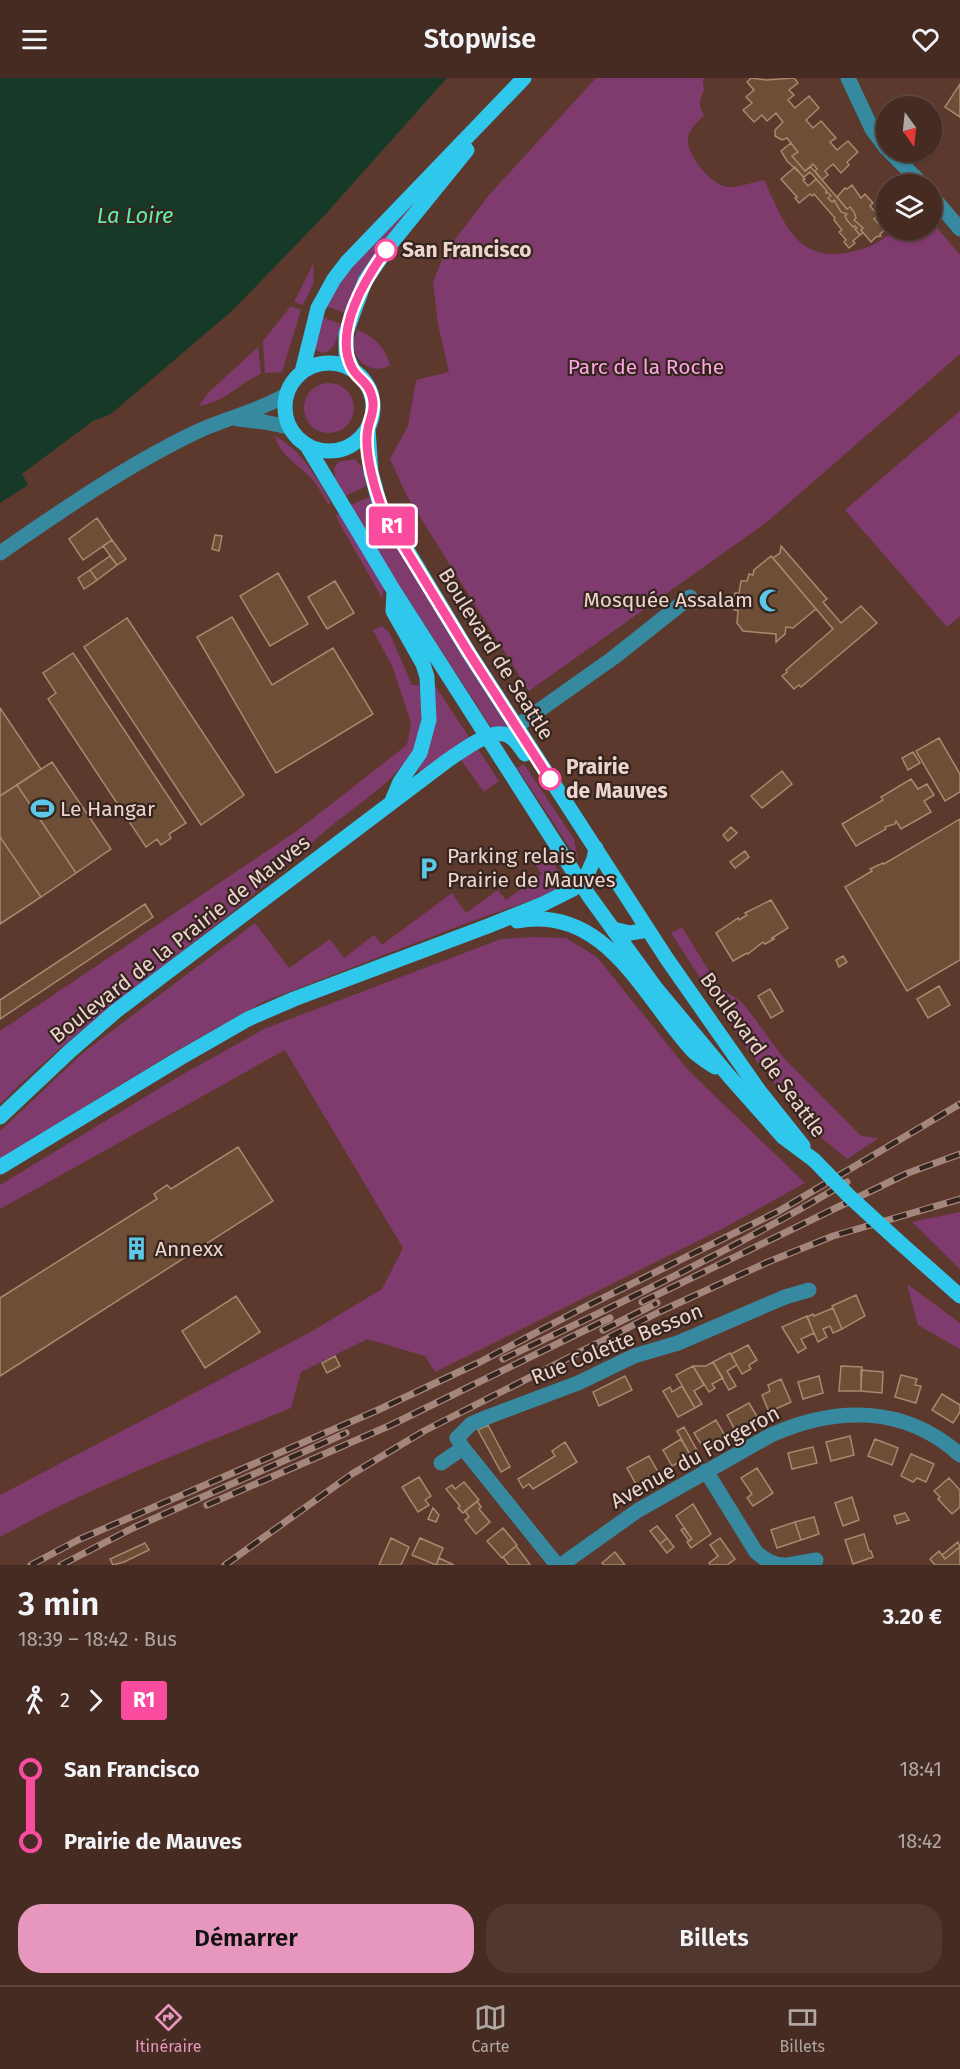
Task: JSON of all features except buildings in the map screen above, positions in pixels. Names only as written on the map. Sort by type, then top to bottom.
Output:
[{"type":"main road","points":[[302,372],[318,308],[334,279],[347,262],[524,78]]},
{"type":"main road","points":[[353,370],[338,364],[323,364],[302,372],[294,381],[286,395],[285,411],[289,427],[307,446],[321,451],[337,451],[352,446],[368,429],[373,400],[366,383],[353,370],[346,354],[346,333],[365,281],[375,264],[470,145],[535,78]]},
{"type":"main road","name":"Boulevard de Seattle","points":[[368,429],[371,472],[380,505],[469,653],[648,930],[760,1092],[814,1160]]},
{"type":"main road","name":"Boulevard de Seattle","points":[[307,446],[394,591],[581,884],[655,987],[729,1076],[783,1137],[814,1160]]},
{"type":"main road","name":"Boulevard de la Prairie de Mauves","points":[[392,802],[400,782],[420,753],[429,720],[428,677],[393,611],[394,591]]},
{"type":"main road","name":"Boulevard de Seattle","points":[[488,736],[508,735],[518,744],[561,811],[582,829]]},
{"type":"main road","name":"Boulevard de la Prairie de Mauves","points":[[0,1117],[116,1011],[392,802],[458,754],[488,736]]},
{"type":"main road","points":[[0,1167],[248,1019],[294,999],[543,904],[581,884],[589,871],[596,848]]},
{"type":"main road","points":[[488,926],[538,918],[571,923],[586,930],[618,957],[694,1053],[729,1076]]},
{"type":"main road","points":[[614,929],[630,933],[648,930]]},
{"type":"main road","points":[[814,1160],[849,1196],[960,1296]]},
{"type":"street","points":[[848,78],[876,134]]},
{"type":"street","points":[[900,162],[912,174]]},
{"type":"street","points":[[942,208],[960,229]]},
{"type":"street","points":[[0,553],[69,506],[191,434],[265,407],[286,395]]},
{"type":"street","points":[[232,418],[289,427]]},
{"type":"street","points":[[517,726],[613,658],[690,597]]},
{"type":"street","name":"Rue Colette Besson","points":[[463,1448],[457,1438],[471,1424],[578,1383],[634,1356],[678,1343],[785,1297],[808,1290]]},
{"type":"street","name":"Avenue du Forgeron","points":[[559,1565],[637,1511],[706,1471],[771,1435],[816,1418],[841,1414],[887,1418],[908,1423],[939,1438],[960,1455]]},
{"type":"street","points":[[441,1463],[463,1448],[559,1565]]},
{"type":"street","points":[[706,1471],[756,1552],[764,1559],[775,1564],[786,1565],[816,1560]]},
{"type":"green space","name":"Parc de la Roche","points":[[596,78],[704,78],[704,90],[700,102],[704,115],[692,128],[688,138],[688,144],[695,160],[714,181],[727,187],[764,180],[784,221],[802,243],[813,250],[828,254],[845,253],[866,248],[881,240],[942,240],[942,234],[960,255],[960,354],[767,522],[529,691],[407,496],[390,459],[408,426],[416,380],[449,372],[438,324],[433,282],[444,254],[489,195]]},
{"type":"green space","points":[[436,175],[357,284],[345,313],[326,306],[337,283]]},
{"type":"green space","points":[[314,263],[313,284],[303,305],[294,302]]},
{"type":"green space","points":[[291,306],[301,310],[282,372],[265,373],[263,341]]},
{"type":"green space","points":[[322,317],[341,324],[333,347],[321,353],[313,347]]},
{"type":"green space","points":[[357,330],[378,343],[385,352],[390,365],[378,369],[372,368],[366,366],[358,358],[352,346]]},
{"type":"green space","points":[[258,347],[261,374],[218,400],[199,406],[208,393]]},
{"type":"green space","points":[[324,383],[334,383],[347,390],[354,403],[354,413],[347,426],[334,433],[324,433],[315,429],[308,422],[304,413],[304,403],[308,394],[315,387]]},
{"type":"green space","points":[[960,411],[960,616],[947,627],[845,510]]},
{"type":"green space","points":[[275,436],[301,457],[331,503],[328,504],[312,479],[285,454]]},
{"type":"green space","points":[[355,459],[362,467],[366,486],[345,496],[335,478],[334,468],[339,462]]},
{"type":"green space","points":[[370,497],[381,522],[512,728],[491,727],[378,553],[350,505]]},
{"type":"green space","points":[[340,514],[384,588],[382,598],[335,515]]},
{"type":"green space","points":[[382,626],[389,632],[412,685],[419,685],[420,728],[416,745],[404,763],[384,784],[325,831],[253,895],[111,1006],[0,1104],[0,1031],[298,830],[407,745],[411,723],[393,668],[373,630]]},
{"type":"green space","points":[[434,684],[469,737],[422,774],[418,771],[426,756]]},
{"type":"green space","points":[[478,749],[499,781],[484,792],[461,760]]},
{"type":"green space","points":[[524,764],[574,839],[578,860],[517,768]]},
{"type":"green space","points":[[548,853],[565,883],[544,896],[472,921],[263,1002],[169,1055],[0,1159],[0,1131],[84,1052],[255,923],[289,968],[330,939],[344,958],[374,935],[382,945],[452,893],[466,913],[498,890],[506,900],[542,874],[533,862]]},
{"type":"green space","points":[[682,927],[718,986],[743,1003],[782,1056],[861,1136],[879,1138],[847,1159],[811,1129],[746,1048],[671,933]]},
{"type":"green space","points":[[566,938],[597,957],[688,1070],[805,1183],[724,1228],[435,1372],[425,1356],[367,1339],[301,1372],[291,1408],[107,1484],[0,1537],[0,1495],[309,1333],[382,1289],[403,1248],[285,1050],[0,1209],[0,1185],[178,1077],[264,1029],[501,939]]},
{"type":"green space","points":[[960,1212],[960,1269],[912,1222]]},
{"type":"green space","points":[[907,1284],[960,1323],[960,1349],[918,1325]]},
{"type":"water","name":"La Loire","points":[[0,78],[447,78],[324,216],[232,311],[111,414],[93,421],[22,474],[28,485],[0,503]]},
{"type":"railway","points":[[31,1565],[78,1540],[378,1410],[480,1362],[779,1211],[960,1104]]},
{"type":"railway","points":[[642,1302],[908,1173],[960,1154]]},
{"type":"railway","points":[[503,1359],[720,1253],[847,1182]]},
{"type":"railway","points":[[225,1565],[352,1474],[424,1431],[659,1312],[768,1262],[833,1236],[960,1199]]},
{"type":"railway","points":[[603,1330],[657,1303]]},
{"type":"railway","points":[[207,1505],[391,1425],[610,1318]]},
{"type":"railway","points":[[61,1565],[133,1528],[346,1433]]},
{"type":"bus line","name":"R1","points":[[386,250],[365,281],[346,333],[345,343],[346,354],[353,370],[366,383],[373,400],[368,444],[377,497],[386,517],[469,653],[550,779]]},
{"type":"place","name":"San Francisco","points":[[386,250]]},
{"type":"place","name":"Mosquée Assalam","points":[[771,600]]},
{"type":"place","name":"Prairie de Mauves","points":[[550,779]]},
{"type":"place","name":"Le Hangar","points":[[42,809]]},
{"type":"place","name":"Parking relais Prairie de Mauves","points":[[429,868]]},
{"type":"place","name":"Annexx","points":[[137,1249]]}]
